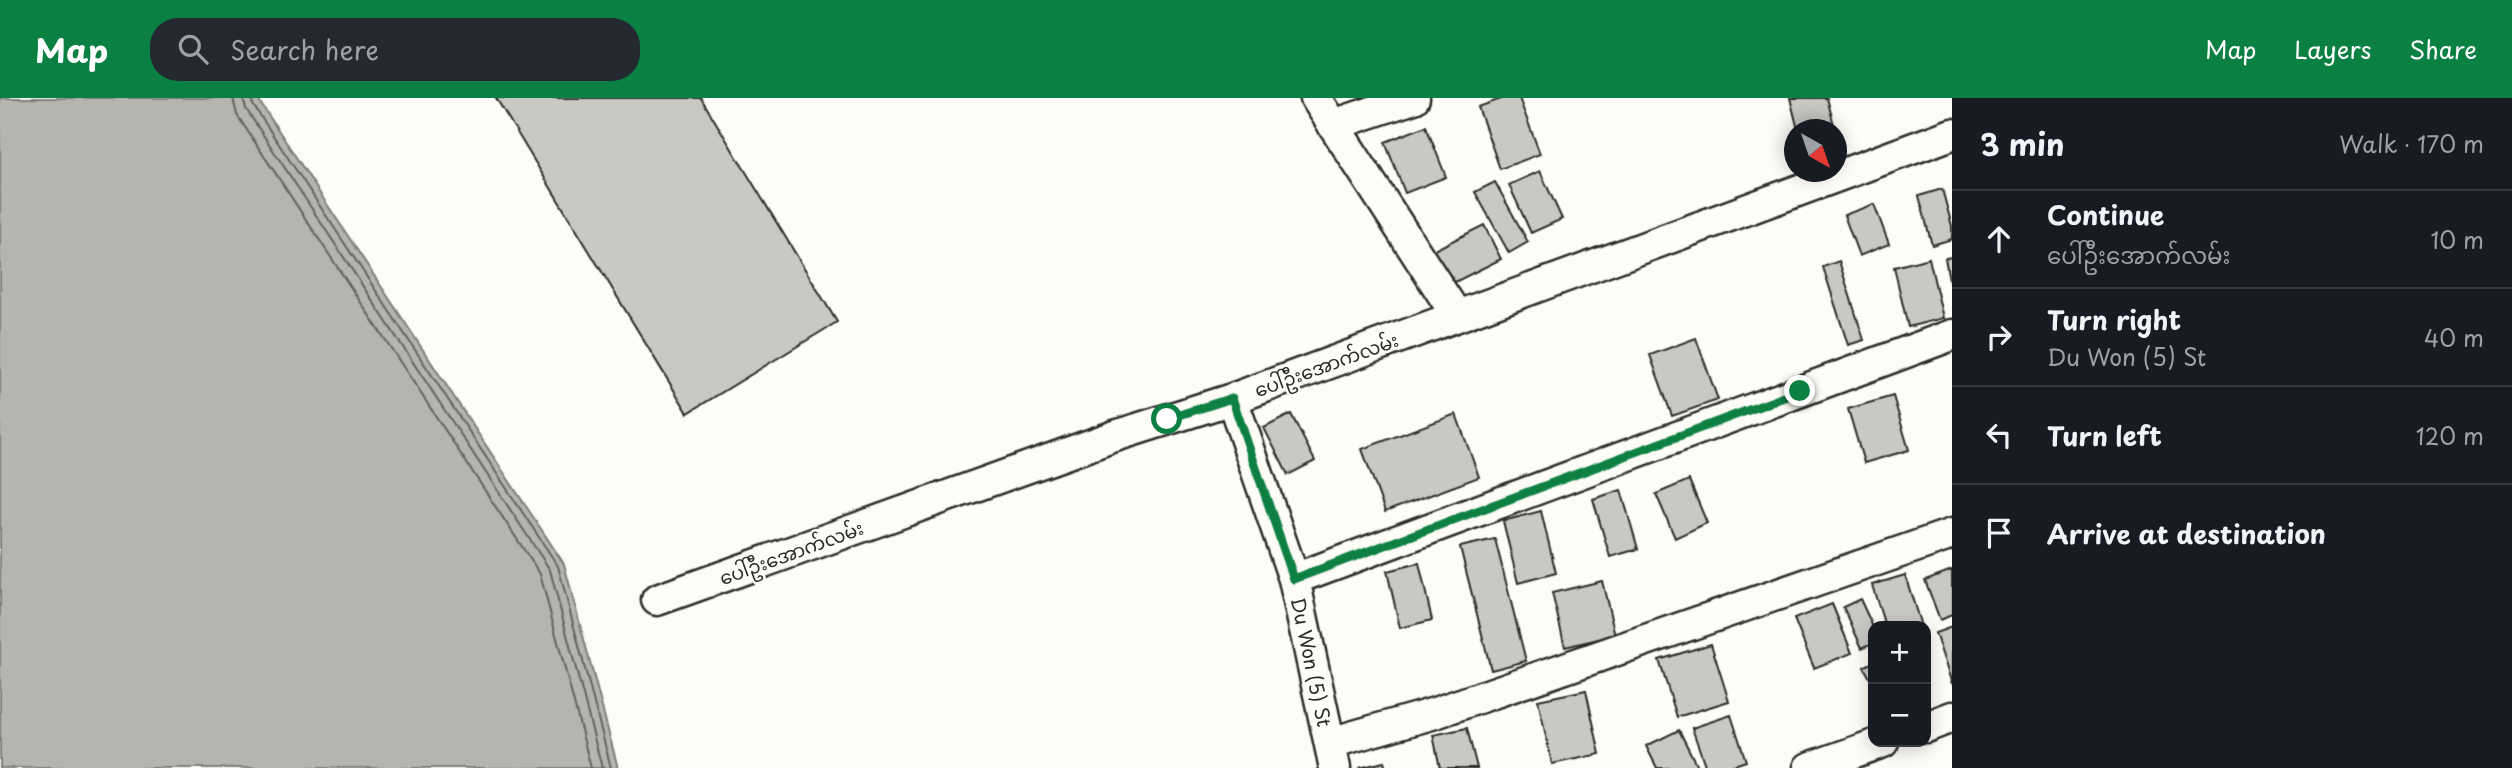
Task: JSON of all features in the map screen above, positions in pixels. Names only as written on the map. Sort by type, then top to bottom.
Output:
[{"type":"street","points":[[1316,98],[1457,316]]},
{"type":"street","points":[[1333,125],[1414,98]]},
{"type":"street","name":"ပေါ်ဦးအောက်လမ်း","points":[[657,600],[1115,436],[1232,398],[1952,134]]},
{"type":"street","points":[[1294,579],[1952,335]]},
{"type":"street","name":"Du Won (5) St","points":[[1232,398],[1294,579],[1332,755]]},
{"type":"street","points":[[1332,755],[1435,713],[1952,534]]},
{"type":"street","points":[[1931,725],[1952,717]]},
{"type":"street","points":[[1809,768],[1869,747]]},
{"type":"water","points":[[0,98],[257,98],[564,564],[618,768],[0,768]]},
{"type":"building","points":[[496,98],[701,98],[837,322],[688,413]]},
{"type":"building","points":[[1504,98],[1519,98],[1540,154],[1500,169],[1478,107]]},
{"type":"building","points":[[1790,98],[1827,98],[1832,119],[1795,119]]},
{"type":"building","points":[[1426,126],[1446,177],[1405,193],[1385,142]]},
{"type":"building","points":[[1540,171],[1562,219],[1531,233],[1509,185]]},
{"type":"building","points":[[1495,182],[1528,242],[1509,253],[1475,192]]},
{"type":"building","points":[[1942,189],[1952,226],[1952,239],[1932,245],[1919,196]]},
{"type":"building","points":[[1874,204],[1889,244],[1859,256],[1844,215]]},
{"type":"building","points":[[1484,225],[1501,259],[1451,284],[1434,250]]},
{"type":"building","points":[[1952,257],[1952,296],[1945,258]]},
{"type":"building","points":[[1929,258],[1943,318],[1908,327],[1894,267]]},
{"type":"building","points":[[1839,261],[1864,340],[1848,345],[1823,267]]},
{"type":"building","points":[[1696,338],[1718,400],[1672,416],[1650,355]]},
{"type":"building","points":[[1893,396],[1909,450],[1864,463],[1848,409]]},
{"type":"building","points":[[1291,414],[1315,461],[1288,475],[1264,428]]},
{"type":"building","points":[[1456,414],[1479,477],[1385,512],[1362,449]]},
{"type":"building","points":[[1689,480],[1707,523],[1675,538],[1656,494]]},
{"type":"building","points":[[1621,490],[1638,549],[1610,557],[1593,499]]},
{"type":"building","points":[[1541,511],[1556,573],[1518,583],[1503,521]]},
{"type":"building","points":[[1495,539],[1526,661],[1491,670],[1460,547]]},
{"type":"building","points":[[1419,563],[1432,620],[1400,628],[1387,571]]},
{"type":"building","points":[[1952,570],[1952,615],[1940,620],[1925,580]]},
{"type":"building","points":[[1905,575],[1919,621],[1883,621],[1872,585]]},
{"type":"building","points":[[1602,581],[1615,635],[1565,647],[1552,593]]},
{"type":"building","points":[[1860,599],[1870,621],[1868,621],[1868,645],[1862,648],[1843,607]]},
{"type":"building","points":[[1832,604],[1852,653],[1814,668],[1794,619]]},
{"type":"building","points":[[1952,627],[1952,684],[1935,633]]},
{"type":"building","points":[[1711,644],[1729,701],[1677,717],[1659,660]]},
{"type":"building","points":[[1586,690],[1600,754],[1552,764],[1538,700]]},
{"type":"building","points":[[1731,715],[1746,761],[1725,768],[1706,768],[1692,728]]},
{"type":"building","points":[[1467,728],[1477,768],[1440,768],[1433,735]]},
{"type":"building","points":[[1679,730],[1698,768],[1657,768],[1646,746]]},
{"type":"building","points":[[1384,762],[1386,768],[1359,768]]},
{"type":"route","points":[[1167,419],[1232,398],[1294,579],[1800,391]]}]
